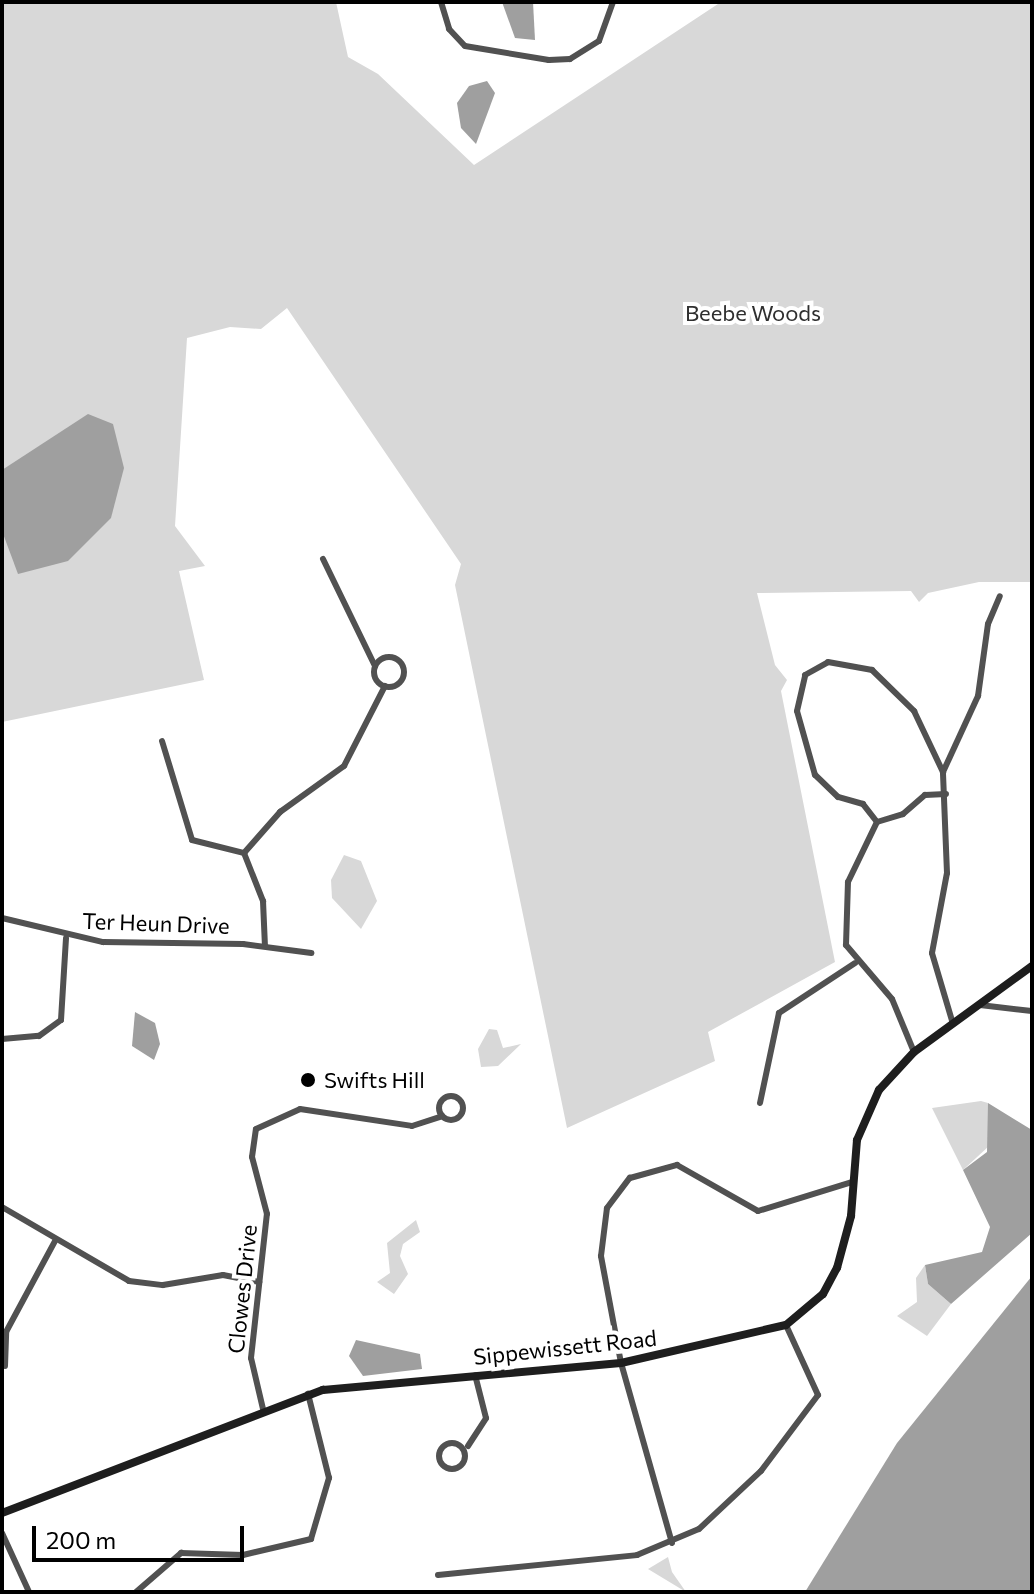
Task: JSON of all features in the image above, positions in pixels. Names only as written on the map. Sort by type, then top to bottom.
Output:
[{"type":"main road","name":"Sippewissett Road","points":[[2,1513],[308,1394],[475,1375],[621,1363],[786,1325],[823,1294],[837,1268],[867,1110],[914,1052],[1032,966]]},
{"type":"street","points":[[441,2],[449,29],[465,46],[549,60],[570,59],[599,41],[613,2]]},
{"type":"street","points":[[323,559],[385,686]]},
{"type":"street","points":[[943,772],[978,696],[988,624],[1000,596]]},
{"type":"street","points":[[375,666],[386,657],[402,665],[399,683],[385,686]]},
{"type":"street","points":[[877,822],[863,804],[838,797],[815,775],[797,711],[800,686],[815,665],[860,665],[893,686],[914,711],[943,772],[947,873],[932,953],[953,1024]]},
{"type":"street","points":[[244,853],[280,812],[344,766],[385,686]]},
{"type":"street","points":[[162,741],[192,840],[244,853]]},
{"type":"street","points":[[914,1052],[892,999],[855,963],[846,945],[848,882],[877,822],[903,814],[925,795],[946,794]]},
{"type":"street","points":[[244,853],[263,901],[265,946]]},
{"type":"street","name":"Ter Heun Drive","points":[[2,918],[66,938],[265,946],[311,953]]},
{"type":"street","points":[[2,1039],[39,1036],[61,1020],[66,938]]},
{"type":"street","points":[[760,1103],[779,1013],[855,963]]},
{"type":"street","points":[[995,994],[1016,1008]]},
{"type":"street","points":[[980,1005],[1032,1011]]},
{"type":"street","name":"Clowes Drive","points":[[263,1409],[251,1358],[267,1208],[251,1148],[262,1123],[300,1109],[412,1126],[442,1116]]},
{"type":"street","points":[[672,1543],[621,1363],[599,1232],[630,1178],[677,1165],[693,1169],[741,1207],[758,1211],[852,1182]]},
{"type":"street","points":[[2,1207],[55,1241],[138,1283],[217,1275],[259,1282]]},
{"type":"street","points":[[5,1366],[6,1332],[55,1241]]},
{"type":"street","points":[[438,1575],[615,1559],[672,1543],[741,1493],[816,1399],[786,1325]]},
{"type":"street","points":[[468,1446],[446,1445],[440,1463],[459,1467],[486,1413],[475,1375]]},
{"type":"street","points":[[136,1592],[181,1553],[243,1555],[311,1539],[329,1478],[308,1394]]},
{"type":"street","points":[[2,1533],[29,1592]]},
{"type":"green space","name":"Beebe Woods","points":[[2,2],[336,2],[348,57],[378,74],[474,165],[721,2],[1032,2],[1032,582],[979,582],[928,593],[919,602],[911,591],[757,593],[775,665],[787,680],[781,691],[835,962],[708,1032],[715,1061],[567,1128],[455,585],[461,564],[287,308],[261,329],[230,327],[187,338],[175,526],[205,566],[179,571],[204,680],[2,722]]},
{"type":"green space","points":[[344,855],[361,861],[377,901],[361,929],[332,898],[331,880]]},
{"type":"green space","points":[[489,1029],[497,1030],[503,1048],[521,1044],[498,1066],[481,1067],[478,1049]]},
{"type":"green space","points":[[981,1101],[988,1103],[989,1146],[963,1170],[932,1108]]},
{"type":"green space","points":[[416,1220],[420,1232],[403,1244],[400,1256],[408,1274],[394,1294],[377,1282],[390,1273],[387,1243]]},
{"type":"green space","points":[[925,1265],[928,1284],[951,1304],[927,1336],[897,1316],[917,1302],[916,1278]]},
{"type":"green space","points":[[668,1557],[672,1572],[686,1592],[648,1569]]},
{"type":"shaded area","points":[[502,2],[533,2],[535,40],[515,38]]},
{"type":"shaded area","points":[[487,81],[495,93],[476,144],[461,128],[457,103],[469,86]]},
{"type":"shaded area","points":[[88,414],[113,424],[124,468],[111,518],[68,561],[18,574],[2,531],[2,470]]},
{"type":"shaded area","points":[[135,1012],[155,1023],[160,1044],[154,1060],[132,1046]]},
{"type":"shaded area","points":[[988,1103],[1032,1130],[1032,1233],[951,1304],[928,1284],[925,1265],[982,1252],[990,1227],[963,1170],[987,1152]]},
{"type":"shaded area","points":[[1032,1276],[1032,1592],[805,1592],[897,1443]]},
{"type":"shaded area","points":[[356,1340],[420,1354],[422,1369],[363,1376],[349,1356]]},
{"type":"place","name":"Swifts Hill","points":[[308,1080]]}]
